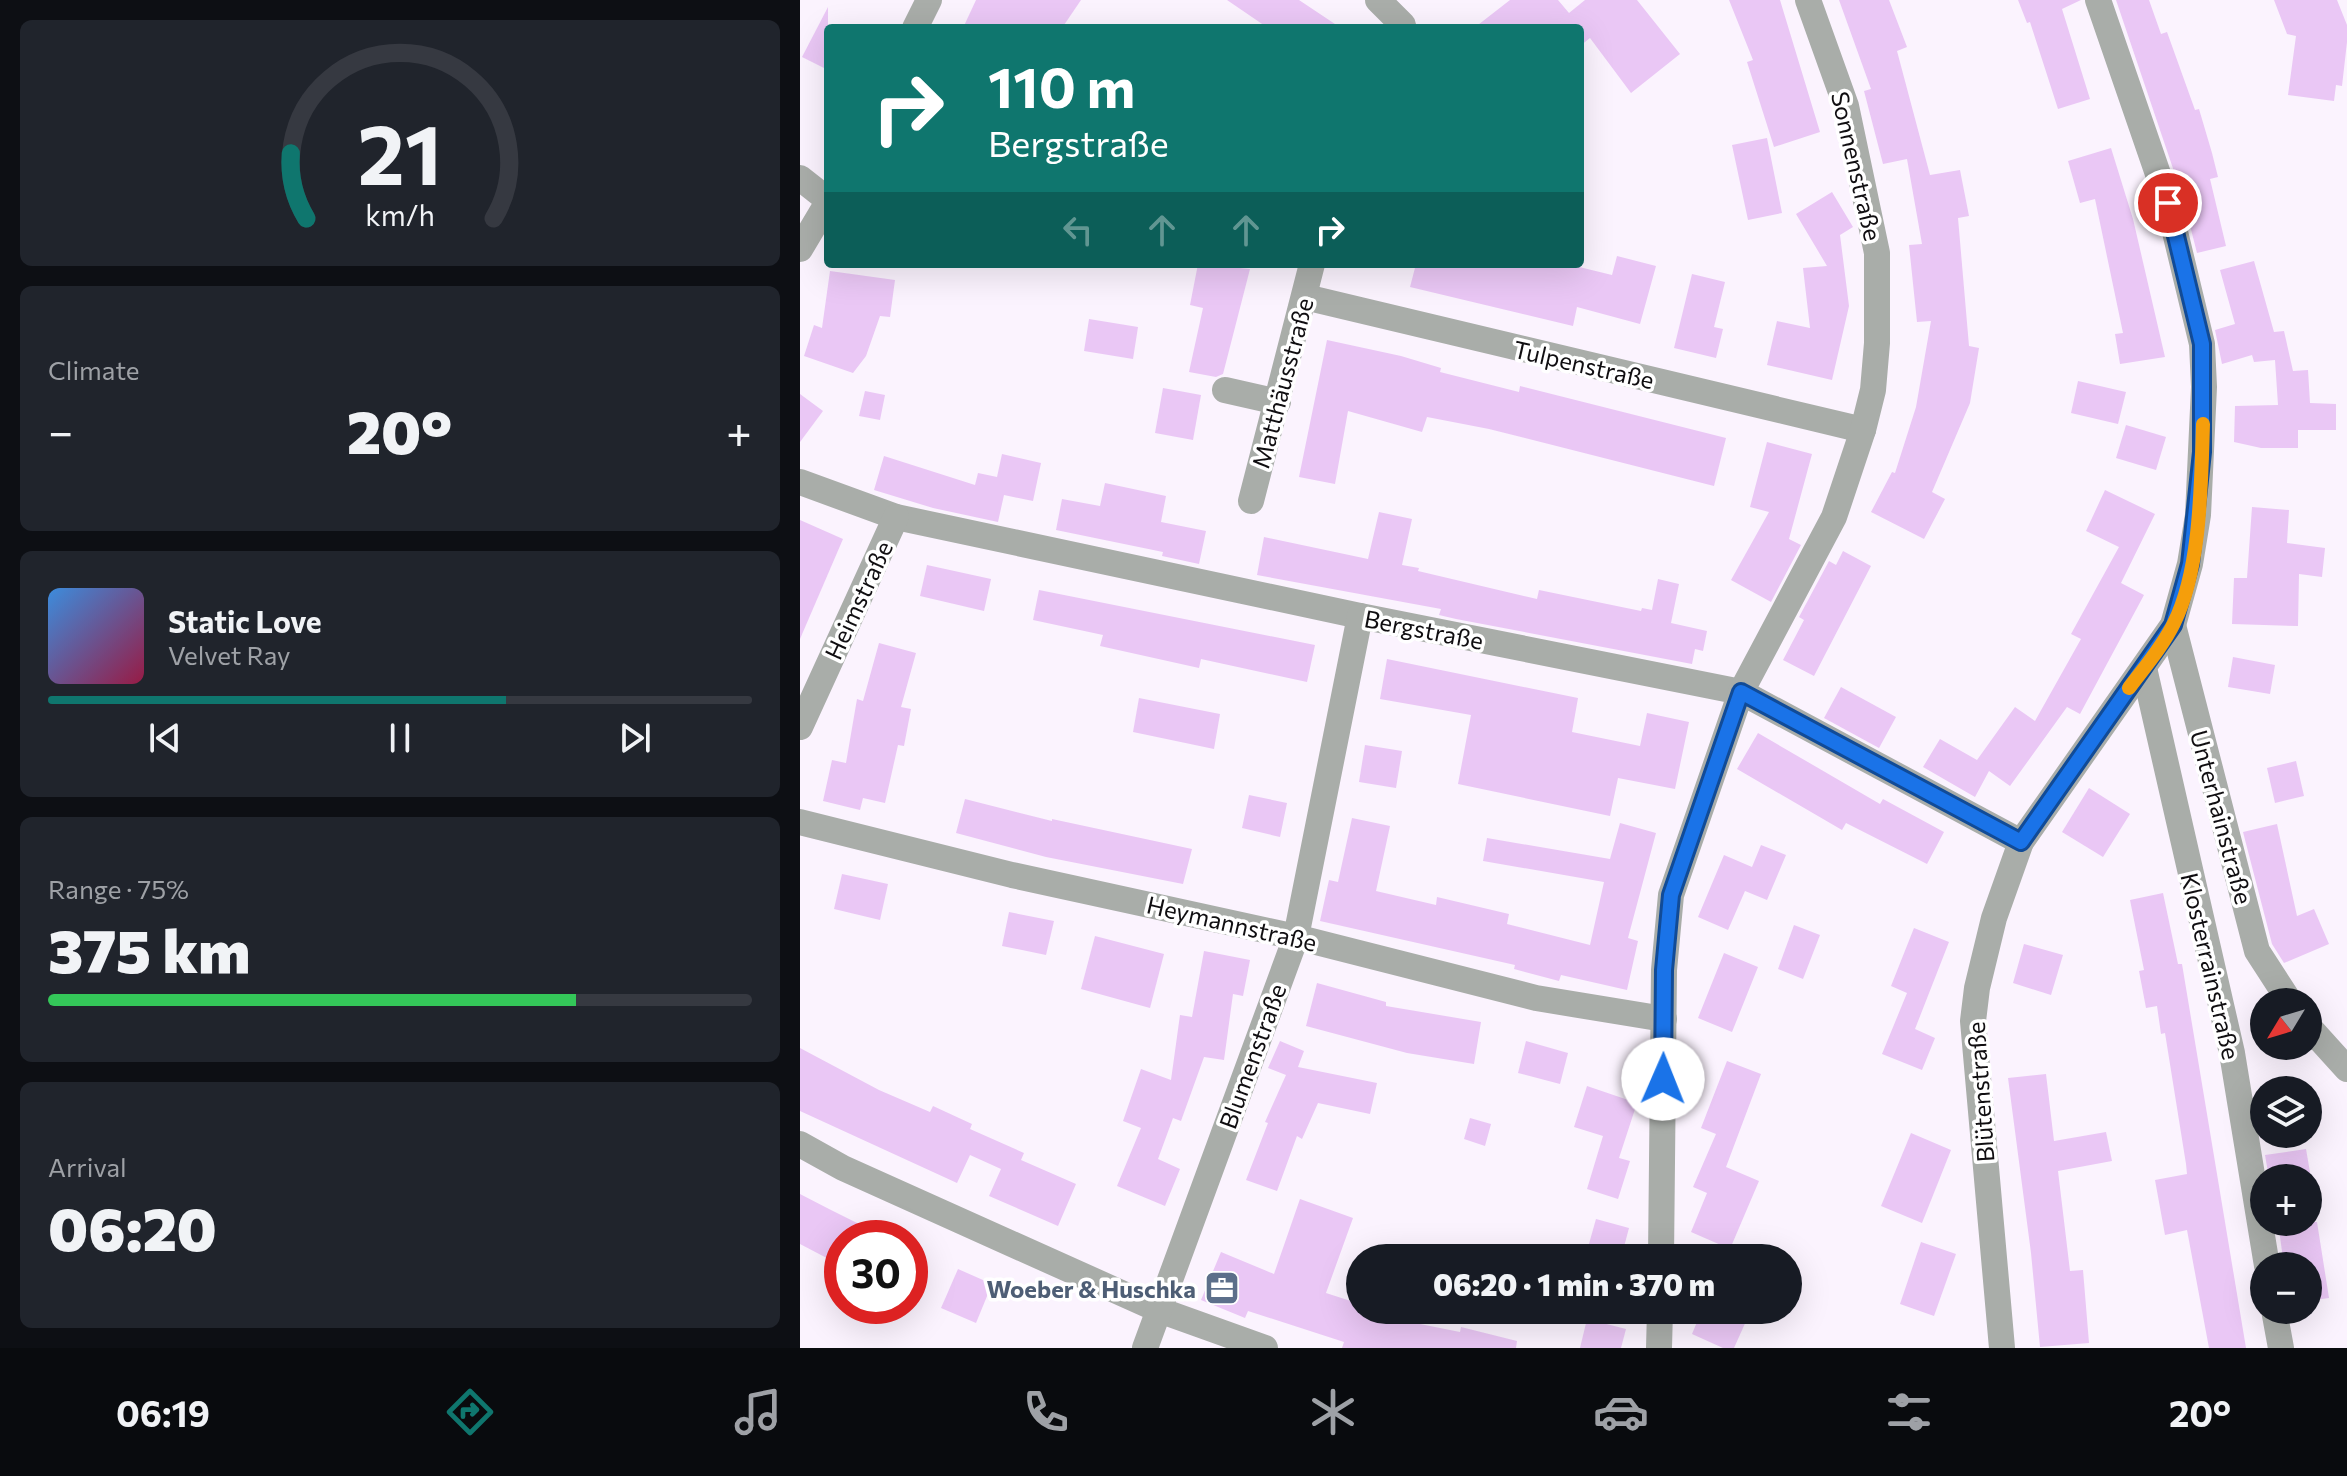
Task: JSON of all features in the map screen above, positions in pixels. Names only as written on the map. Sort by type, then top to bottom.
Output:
[{"type":"street","points":[[917,24],[929,0]]},
{"type":"street","points":[[1378,0],[1402,24]]},
{"type":"street","name":"Sonnenstraße","points":[[1661,1244],[1664,1019],[1671,895],[1741,692],[1834,517],[1873,390],[1877,343],[1877,253],[1846,106],[1808,0]]},
{"type":"street","points":[[2098,0],[2168,203],[2202,344],[2204,387],[2198,515],[2190,564],[2173,625]]},
{"type":"street","points":[[800,178],[824,198]]},
{"type":"street","points":[[800,249],[824,208]]},
{"type":"street","name":"Matthäusstraße","points":[[1251,501],[1311,268]]},
{"type":"street","name":"Tulpenstraße","points":[[1305,297],[1863,430]]},
{"type":"street","points":[[1225,390],[1278,402]]},
{"type":"street","name":"Bergstraße","points":[[800,482],[896,517],[1360,616],[1741,692],[2021,842]]},
{"type":"street","name":"Heimstraße","points":[[800,727],[896,517]]},
{"type":"street","name":"Blumenstraße","points":[[1145,1348],[1296,937],[1360,616]]},
{"type":"street","name":"Blütenstraße","points":[[2002,1348],[1973,1021],[1977,988],[1994,918],[2021,842],[2173,625]]},
{"type":"street","name":"Unterhainstraße","points":[[2173,625],[2257,951],[2281,988]]},
{"type":"street","name":"Klosterrainstraße","points":[[2144,668],[2232,1053],[2265,1252]]},
{"type":"street","name":"Heymannstraße","points":[[800,822],[1012,875],[1296,937],[1536,998],[1664,1019]]},
{"type":"street","points":[[2322,1041],[2347,1069]]},
{"type":"street","points":[[800,1144],[843,1168],[1159,1310],[1265,1348]]},
{"type":"street","points":[[1659,1348],[1660,1324]]},
{"type":"street","points":[[2277,1324],[2281,1348]]},
{"type":"building","points":[[976,0],[1081,0],[1065,24],[965,24]]},
{"type":"building","points":[[1227,0],[1299,0],[1335,24],[1262,24]]},
{"type":"building","points":[[1510,0],[1558,0],[1569,13],[1585,0],[1637,0],[1680,54],[1631,93],[1590,38],[1584,43],[1584,24],[1479,24]]},
{"type":"building","points":[[1729,0],[1780,0],[1820,132],[1774,147],[1747,62],[1753,60]]},
{"type":"building","points":[[1839,0],[1889,0],[1907,47],[1897,51],[1930,175],[1960,170],[1969,216],[1958,218],[1969,346],[1979,348],[1970,403],[1932,492],[1945,499],[1924,539],[1871,512],[1892,472],[1895,473],[1916,407],[1931,321],[1917,322],[1909,245],[1922,244],[1907,159],[1883,164],[1864,91],[1871,89]]},
{"type":"building","points":[[2018,0],[2081,0],[2062,9],[2090,99],[2058,109],[2030,22],[2027,23]]},
{"type":"building","points":[[2116,0],[2149,0],[2161,34],[2167,32],[2195,110],[2199,109],[2212,153],[2218,177],[2210,179],[2226,246],[2197,253],[2183,198]]},
{"type":"building","points":[[2274,0],[2337,0],[2347,25],[2347,42],[2342,86],[2336,85],[2334,101],[2288,95],[2296,36],[2287,34]]},
{"type":"building","points":[[828,7],[828,24],[824,24],[824,68],[802,57]]},
{"type":"building","points":[[1767,138],[1782,213],[1748,220],[1732,145]]},
{"type":"building","points":[[2111,148],[2133,219],[2165,357],[2120,364],[2115,334],[2123,333],[2095,199],[2080,203],[2068,161]]},
{"type":"building","points":[[1832,192],[1853,227],[1840,235],[1849,306],[1832,380],[1767,365],[1777,321],[1810,328],[1803,268],[1827,266],[1796,214]]},
{"type":"building","points":[[1617,256],[1656,266],[1640,324],[1577,307],[1573,326],[1410,287],[1415,268],[1583,268],[1612,275]]},
{"type":"building","points":[[2254,261],[2274,332],[2284,331],[2293,371],[2308,370],[2310,403],[2336,404],[2336,430],[2298,430],[2298,448],[2261,448],[2234,442],[2235,406],[2278,405],[2275,360],[2254,362],[2252,355],[2222,364],[2215,330],[2235,324],[2220,270]]},
{"type":"building","points":[[1197,268],[1250,269],[1223,374],[1216,377],[1189,372],[1203,308],[1190,305]]},
{"type":"building","points":[[830,271],[895,280],[890,317],[880,316],[866,356],[853,373],[804,356],[814,325],[822,328]]},
{"type":"building","points":[[1692,274],[1725,282],[1714,327],[1723,329],[1716,358],[1674,348]]},
{"type":"building","points":[[1089,319],[1138,327],[1133,359],[1084,351]]},
{"type":"building","points":[[1327,340],[1401,356],[1441,368],[1440,372],[1519,392],[1520,386],[1726,438],[1714,486],[1489,429],[1427,417],[1422,432],[1348,411],[1335,484],[1299,477]]},
{"type":"building","points":[[2078,381],[2126,392],[2118,424],[2071,413]]},
{"type":"building","points":[[1163,388],[1201,395],[1193,440],[1155,433]]},
{"type":"building","points":[[865,391],[885,395],[880,420],[859,416]]},
{"type":"building","points":[[800,394],[823,411],[800,442]]},
{"type":"building","points":[[2126,425],[2166,437],[2156,470],[2116,458]]},
{"type":"building","points":[[1767,442],[1812,454],[1789,539],[1801,545],[1771,602],[1731,580],[1769,512],[1750,507]]},
{"type":"building","points":[[1002,454],[1041,463],[1033,501],[1004,495],[998,522],[933,508],[874,490],[884,456],[975,485],[978,473],[997,477]]},
{"type":"building","points":[[1105,483],[1166,496],[1161,522],[1206,531],[1199,564],[1162,556],[1163,552],[1056,530],[1062,499],[1100,506]]},
{"type":"building","points":[[2105,490],[2155,514],[2121,583],[2144,595],[2080,714],[2067,707],[2010,786],[1989,771],[1975,797],[1923,767],[1940,739],[1977,760],[2015,707],[2035,721],[2081,639],[2071,634],[2119,547],[2086,531]]},
{"type":"building","points":[[2252,507],[2289,510],[2287,543],[2325,548],[2322,577],[2299,574],[2298,626],[2232,624],[2234,578],[2247,578]]},
{"type":"building","points":[[1379,512],[1412,519],[1402,565],[1419,568],[1418,571],[1537,599],[1539,590],[1641,611],[1642,608],[1652,610],[1658,579],[1679,584],[1671,623],[1707,631],[1703,651],[1695,649],[1692,664],[1456,619],[1439,615],[1441,609],[1257,575],[1264,537],[1368,559]]},
{"type":"building","points":[[800,520],[843,539],[800,639]]},
{"type":"building","points":[[1843,551],[1871,566],[1814,676],[1783,660],[1804,620],[1799,617],[1829,561],[1836,565]]},
{"type":"building","points":[[927,565],[991,579],[984,611],[920,596]]},
{"type":"building","points":[[1039,590],[1315,645],[1307,682],[1201,659],[1199,668],[1100,646],[1103,635],[1033,620]]},
{"type":"building","points":[[879,643],[916,653],[901,707],[911,709],[904,746],[898,745],[885,803],[863,798],[860,810],[823,801],[832,760],[846,763],[857,699],[863,701]]},
{"type":"building","points":[[2233,657],[2275,665],[2270,694],[2228,687]]},
{"type":"building","points":[[1387,659],[1578,698],[1572,732],[1640,746],[1647,713],[1689,722],[1675,789],[1618,778],[1610,816],[1458,784],[1471,715],[1380,699]]},
{"type":"building","points":[[1841,687],[1896,717],[1879,748],[1824,718]]},
{"type":"building","points":[[1139,698],[1220,714],[1214,749],[1133,732]]},
{"type":"building","points":[[1758,733],[1880,804],[1883,799],[1944,832],[1927,864],[1846,823],[1842,830],[1737,769]]},
{"type":"building","points":[[1365,745],[1402,751],[1396,788],[1359,782]]},
{"type":"building","points":[[2296,761],[2304,796],[2275,803],[2267,768]]},
{"type":"building","points":[[2089,788],[2130,814],[2103,857],[2062,832]]},
{"type":"building","points":[[1249,795],[1287,803],[1280,837],[1242,828]]},
{"type":"building","points":[[965,799],[1052,821],[1192,849],[1183,884],[1046,857],[956,833]]},
{"type":"building","points":[[1352,818],[1390,826],[1376,891],[1436,905],[1437,897],[1509,914],[1507,924],[1590,945],[1604,882],[1483,861],[1487,838],[1610,859],[1620,823],[1656,833],[1628,938],[1638,941],[1627,990],[1561,975],[1559,981],[1514,969],[1515,965],[1320,921],[1329,880],[1338,882]]},
{"type":"building","points":[[2277,824],[2297,916],[2314,909],[2329,944],[2284,963],[2272,944],[2243,832]]},
{"type":"building","points":[[1761,845],[1786,855],[1767,900],[1745,891],[1728,930],[1698,917],[1724,855],[1752,867]]},
{"type":"building","points":[[842,874],[888,884],[880,920],[834,909]]},
{"type":"building","points":[[2163,893],[2178,964],[2182,964],[2246,1348],[2209,1348],[2187,1230],[2165,1235],[2155,1180],[2187,1174],[2186,1164],[2165,1033],[2161,1034],[2157,1006],[2146,1008],[2139,971],[2144,970],[2130,900]]},
{"type":"building","points":[[1009,912],[1054,921],[1046,955],[1002,946]]},
{"type":"building","points":[[1794,925],[1820,935],[1803,979],[1778,969]]},
{"type":"building","points":[[1914,928],[1949,942],[1915,1029],[1935,1038],[1922,1070],[1882,1054],[1907,993],[1891,986]]},
{"type":"building","points":[[1095,936],[1164,954],[1150,1008],[1081,989]]},
{"type":"building","points":[[2024,944],[2063,955],[2051,995],[2013,983]]},
{"type":"building","points":[[1204,951],[1250,960],[1243,996],[1233,994],[1224,1060],[1204,1057],[1181,1121],[1173,1118],[1158,1159],[1180,1169],[1165,1206],[1117,1186],[1141,1128],[1123,1121],[1141,1069],[1171,1080],[1180,1015],[1192,1017]]},
{"type":"building","points":[[1724,953],[1758,967],[1732,1032],[1698,1018]]},
{"type":"building","points":[[1317,983],[1386,1002],[1386,1006],[1481,1022],[1474,1064],[1407,1053],[1306,1026]]},
{"type":"building","points":[[1280,1041],[1304,1051],[1298,1067],[1377,1083],[1370,1114],[1318,1103],[1302,1139],[1297,1136],[1277,1191],[1246,1180],[1268,1123],[1265,1122],[1286,1075],[1268,1068]]},
{"type":"building","points":[[1526,1041],[1568,1053],[1560,1084],[1518,1073]]},
{"type":"building","points":[[800,1048],[879,1090],[930,1112],[933,1106],[972,1124],[970,1129],[1024,1153],[1021,1160],[1076,1184],[1058,1226],[989,1196],[1001,1169],[970,1155],[957,1183],[800,1111]]},
{"type":"building","points":[[1727,1061],[1761,1074],[1726,1167],[1759,1181],[1732,1244],[1719,1244],[1691,1232],[1707,1193],[1693,1187],[1716,1134],[1701,1128]]},
{"type":"building","points":[[2046,1074],[2054,1141],[2106,1132],[2112,1161],[2058,1171],[2070,1271],[2083,1270],[2089,1343],[2040,1347],[2008,1078]]},
{"type":"building","points":[[1587,1086],[1637,1103],[1619,1158],[1630,1161],[1618,1199],[1587,1189],[1603,1136],[1574,1127]]},
{"type":"building","points":[[1470,1118],[1491,1124],[1485,1146],[1464,1139]]},
{"type":"building","points":[[1911,1133],[1951,1150],[1922,1223],[1881,1206]]},
{"type":"building","points":[[2306,1149],[2309,1164],[2267,1164],[2265,1155]]},
{"type":"building","points":[[800,1194],[851,1220],[824,1220],[824,1257],[800,1244]]},
{"type":"building","points":[[1300,1199],[1353,1218],[1326,1293],[1346,1299],[1346,1324],[1420,1324],[1460,1332],[1461,1327],[1517,1341],[1516,1348],[1342,1348],[1344,1342],[1248,1311],[1245,1318],[1201,1300],[1221,1252],[1274,1274]]},
{"type":"building","points":[[1596,1219],[1629,1228],[1625,1244],[1589,1244]]},
{"type":"building","points":[[2280,1236],[2319,1236],[2322,1252],[2282,1252]]},
{"type":"building","points":[[1921,1242],[1956,1254],[1934,1316],[1900,1304]]},
{"type":"building","points":[[2322,1254],[2329,1298],[2322,1299]]},
{"type":"building","points":[[958,1269],[992,1284],[976,1323],[941,1308]]},
{"type":"building","points":[[1586,1324],[1606,1324],[1626,1329],[1621,1348],[1580,1348]]},
{"type":"building","points":[[1696,1324],[1745,1324],[1734,1348],[1723,1348],[1692,1334]]},
{"type":"slow traffic","points":[[2129,688],[2173,625],[2180,609],[2198,515],[2203,424]]},
{"type":"place","name":"Woeber & Huschka","points":[[1222,1288]]},
{"type":"route","points":[[1663,1079],[1664,970],[1671,895],[1741,692],[2021,842],[2173,625],[2180,609],[2198,515],[2204,387],[2202,344],[2168,203]]}]
